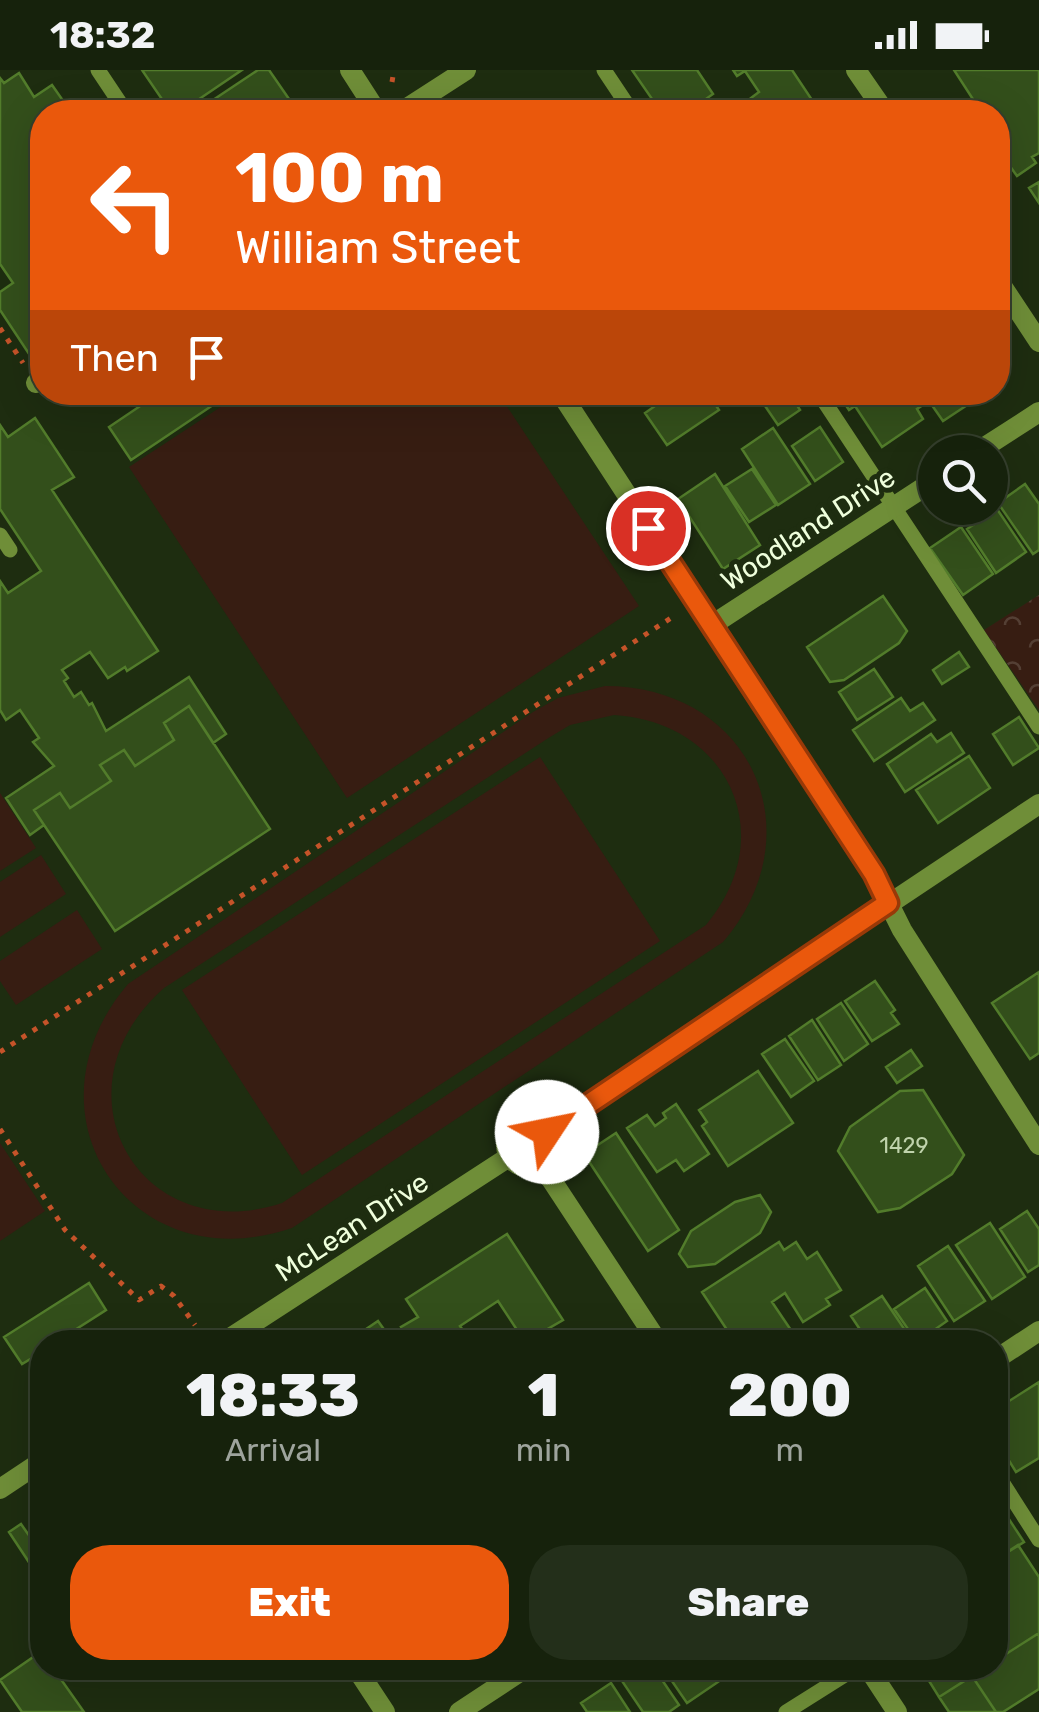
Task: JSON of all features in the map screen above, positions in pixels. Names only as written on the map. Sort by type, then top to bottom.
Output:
[{"type":"street","points":[[350,70],[369,100]]},
{"type":"street","points":[[419,100],[466,70]]},
{"type":"street","points":[[856,70],[877,100]]},
{"type":"street","points":[[1010,298],[1039,342]]},
{"type":"street","points":[[568,405],[874,874],[902,930],[1039,1145]]},
{"type":"street","points":[[1003,435],[1039,412]]},
{"type":"street","name":"Woodland Drive","points":[[712,625],[918,491]]},
{"type":"street","points":[[547,1132],[1039,804]]},
{"type":"street","points":[[533,1123],[547,1132],[550,1149],[541,1164],[524,1167],[510,1157],[506,1140],[516,1126],[533,1123]]},
{"type":"street","name":"McLean Drive","points":[[243,1330],[510,1157]]},
{"type":"street","points":[[541,1164],[650,1330]]},
{"type":"street","points":[[1008,1351],[1039,1331]]},
{"type":"street","points":[[0,1489],[30,1469]]},
{"type":"street","points":[[364,1680],[385,1712]]},
{"type":"street","points":[[458,1712],[507,1680]]},
{"type":"street","points":[[876,1680],[897,1712]]},
{"type":"lane","points":[[98,70],[118,100]]},
{"type":"lane","points":[[604,70],[624,100]]},
{"type":"lane","points":[[827,405],[1039,727]]},
{"type":"lane","points":[[0,534],[10,550]]},
{"type":"lane","points":[[1008,1491],[1039,1540]]},
{"type":"lane","points":[[786,1712],[837,1680]]},
{"type":"path","points":[[392,82],[394,70]]},
{"type":"path","points":[[0,328],[30,368]]},
{"type":"path","points":[[1,1050],[672,618]]},
{"type":"path","points":[[0,1128],[65,1230],[86,1252],[139,1300],[162,1286],[195,1325]]},
{"type":"green space","points":[[224,405],[506,405],[639,606],[347,798],[129,467]]},
{"type":"green space","points":[[1039,595],[1039,710],[984,630]]},
{"type":"green space","points":[[605,686],[656,692],[698,711],[731,738],[754,773],[765,813],[765,856],[751,899],[723,942],[292,1228],[234,1239],[183,1231],[140,1209],[108,1175],[89,1133],[84,1085],[97,1034],[128,984],[558,698]],"holes":[[[614,715],[654,722],[687,738],[713,761],[731,789],[740,821],[739,856],[728,891],[706,925],[282,1203],[231,1211],[187,1203],[151,1182],[126,1151],[113,1113],[114,1071],[130,1028],[164,988],[570,725]]]},
{"type":"green space","points":[[540,757],[660,941],[302,1175],[182,990]]},
{"type":"green space","points":[[0,793],[36,848],[0,871]]},
{"type":"green space","points":[[41,855],[66,894],[0,937],[0,882]]},
{"type":"green space","points":[[77,910],[102,949],[16,1005],[0,981],[0,961]]},
{"type":"green space","points":[[0,1143],[45,1211],[0,1241]]},
{"type":"building","points":[[142,70],[242,70],[198,100],[163,100]]},
{"type":"building","points":[[258,70],[269,70],[290,100],[213,100]]},
{"type":"building","points":[[632,70],[697,70],[713,94],[704,100],[653,100]]},
{"type":"building","points":[[733,70],[792,70],[812,100],[753,100],[759,92],[745,71],[737,76]]},
{"type":"building","points":[[954,70],[1039,70],[1039,153],[1032,157],[1036,163],[1017,176],[1010,166],[1010,100],[973,100]]},
{"type":"building","points":[[19,73],[34,97],[52,85],[63,100],[30,100],[30,355],[0,310],[0,292],[13,283],[0,264],[0,78],[4,83]]},
{"type":"building","points":[[1039,182],[1039,203],[1029,188]]},
{"type":"building","points":[[142,405],[213,405],[131,460],[109,427]]},
{"type":"building","points":[[656,405],[716,405],[719,410],[667,445],[645,413]]},
{"type":"building","points":[[764,405],[797,405],[800,410],[778,425]]},
{"type":"building","points":[[846,405],[923,405],[917,409],[923,419],[882,447],[855,406],[849,410]]},
{"type":"building","points":[[932,405],[967,405],[943,421]]},
{"type":"building","points":[[35,418],[74,477],[52,490],[158,651],[108,678],[90,652],[62,670],[68,678],[64,681],[74,697],[81,692],[89,705],[92,703],[106,731],[189,677],[226,734],[213,743],[189,706],[164,723],[174,740],[135,766],[124,750],[100,765],[111,781],[70,808],[60,793],[34,810],[44,825],[30,835],[6,798],[54,766],[33,742],[39,738],[20,710],[6,720],[0,710],[0,581],[8,593],[41,571],[0,509],[0,425],[8,437]]},
{"type":"building","points":[[820,427],[843,462],[815,481],[792,446]]},
{"type":"building","points":[[773,428],[810,484],[778,505],[742,449]]},
{"type":"building","points":[[752,469],[776,505],[749,522],[725,486]]},
{"type":"building","points":[[715,474],[760,545],[723,569],[678,499]]},
{"type":"building","points":[[1025,484],[1039,504],[1039,550],[1033,554],[1008,518],[1008,496]]},
{"type":"building","points":[[973,525],[1008,525],[1026,552],[996,573],[967,529]]},
{"type":"building","points":[[961,527],[993,574],[963,595],[930,548]]},
{"type":"building","points":[[883,596],[907,631],[899,643],[844,680],[830,682],[807,647]]},
{"type":"building","points":[[959,652],[969,667],[942,684],[933,670]]},
{"type":"building","points":[[874,669],[893,697],[857,720],[839,692]]},
{"type":"building","points":[[901,698],[910,711],[923,703],[935,720],[874,761],[853,730]]},
{"type":"building","points":[[189,706],[270,829],[115,931],[34,810],[60,793],[70,808],[111,781],[100,765],[124,750],[135,766],[174,740],[164,723]]},
{"type":"building","points":[[1019,717],[1039,748],[1013,765],[993,734]]},
{"type":"building","points":[[951,733],[964,753],[905,792],[887,764],[931,734],[937,742]]},
{"type":"building","points":[[969,756],[990,788],[938,823],[916,790]]},
{"type":"building","points":[[1039,972],[1039,1053],[1030,1059],[992,1003]]},
{"type":"building","points":[[875,981],[895,1010],[891,1013],[899,1024],[872,1041],[845,1001]]},
{"type":"building","points":[[841,1003],[868,1044],[844,1061],[817,1019]]},
{"type":"building","points":[[812,1020],[841,1065],[818,1080],[789,1036]]},
{"type":"building","points":[[785,1039],[814,1081],[791,1097],[762,1054]]},
{"type":"building","points":[[911,1050],[922,1066],[897,1083],[886,1067]]},
{"type":"building","points":[[758,1071],[793,1123],[728,1166],[702,1126],[707,1122],[699,1110]]},
{"type":"building","points":[[923,1090],[964,1155],[952,1174],[900,1208],[878,1212],[838,1151],[850,1127],[900,1091]]},
{"type":"building","points":[[676,1104],[709,1154],[684,1171],[676,1160],[657,1172],[627,1128],[647,1115],[655,1126],[666,1118],[663,1113]]},
{"type":"building","points":[[616,1133],[679,1230],[648,1251],[584,1154]]},
{"type":"building","points":[[760,1195],[771,1212],[760,1233],[715,1264],[688,1267],[679,1254],[691,1231],[735,1202]]},
{"type":"building","points":[[1027,1211],[1039,1229],[1039,1265],[1028,1272],[1000,1229]]},
{"type":"building","points":[[990,1223],[1025,1277],[992,1299],[956,1245]]},
{"type":"building","points":[[507,1234],[563,1320],[546,1330],[517,1330],[498,1301],[460,1326],[463,1330],[403,1330],[401,1327],[418,1317],[406,1299]]},
{"type":"building","points":[[779,1242],[784,1250],[796,1242],[807,1259],[817,1252],[841,1290],[826,1299],[830,1305],[803,1322],[785,1293],[772,1302],[791,1330],[727,1330],[702,1292]]},
{"type":"building","points":[[948,1246],[985,1301],[954,1321],[918,1266]]},
{"type":"building","points":[[89,1283],[106,1310],[75,1330],[30,1330],[30,1359],[22,1364],[4,1337]]},
{"type":"building","points":[[925,1288],[947,1321],[934,1330],[909,1330],[894,1309]]},
{"type":"building","points":[[882,1296],[905,1330],[856,1330],[859,1328],[851,1316]]},
{"type":"building","points":[[378,1321],[384,1330],[365,1330]]},
{"type":"building","points":[[1039,1382],[1039,1458],[1016,1472],[1008,1459],[1008,1402]]},
{"type":"building","points":[[1008,1518],[1024,1542],[1008,1552]]},
{"type":"building","points":[[21,1524],[30,1533],[30,1564],[9,1532]]},
{"type":"building","points":[[1018,1545],[1039,1577],[1039,1633],[1008,1653],[1008,1552]]},
{"type":"building","points":[[1039,1633],[1039,1689],[1003,1712],[996,1712],[975,1680],[1008,1680],[1008,1653]]},
{"type":"building","points":[[30,1659],[30,1680],[61,1680],[84,1712],[22,1712],[0,1680]]},
{"type":"building","points":[[662,1680],[679,1705],[669,1712],[643,1712],[622,1681]]},
{"type":"building","points":[[671,1680],[717,1680],[718,1682],[687,1703]]},
{"type":"building","points":[[928,1680],[966,1680],[939,1697]]},
{"type":"building","points":[[966,1680],[975,1680],[996,1712],[949,1712],[939,1697]]},
{"type":"building","points":[[611,1683],[630,1712],[587,1712],[581,1703]]},
{"type":"route","points":[[547,1132],[888,903],[874,874],[648,528]]}]
